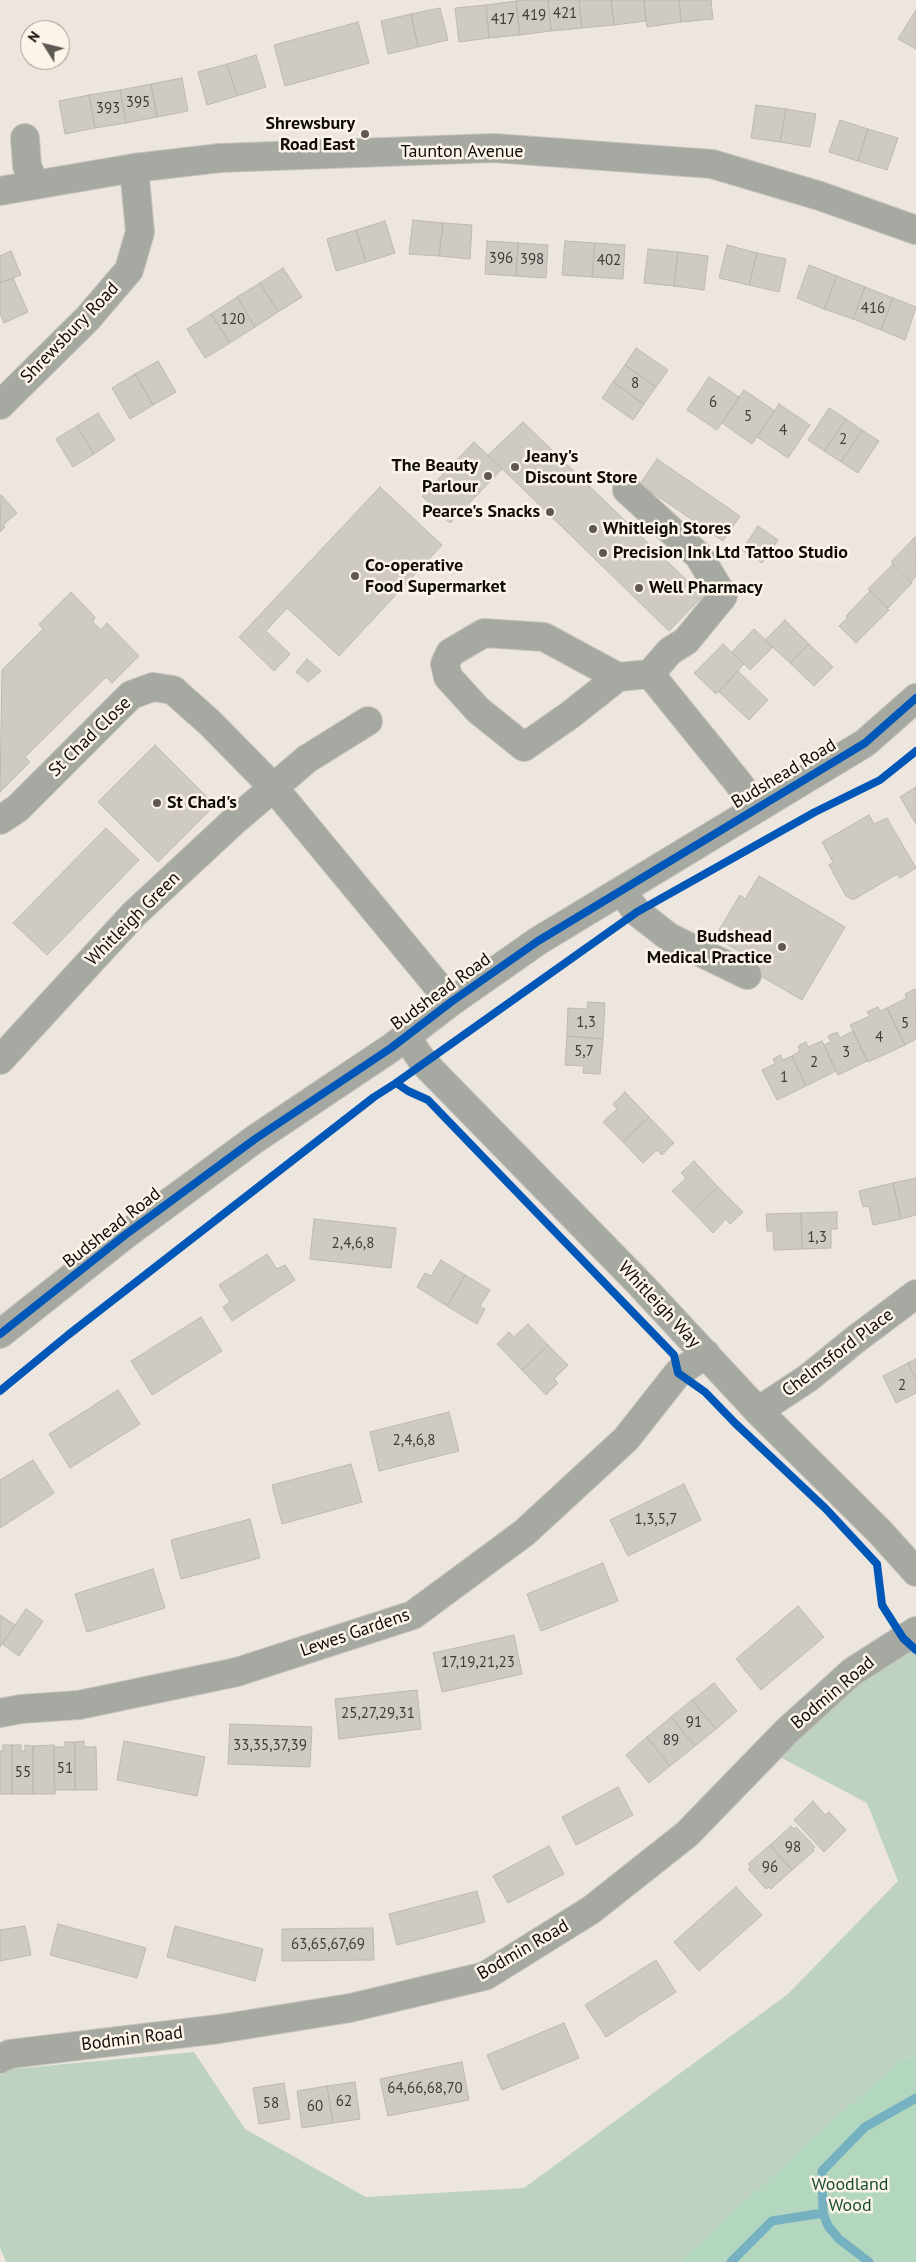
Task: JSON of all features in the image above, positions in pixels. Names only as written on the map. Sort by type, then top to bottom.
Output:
[{"type":"street","points":[[24,138],[27,166],[35,185]]},
{"type":"street","name":"Taunton Avenue","points":[[0,191],[134,168],[220,158],[494,148],[712,164],[820,196],[916,230]]},
{"type":"street","name":"Shrewsbury Road","points":[[0,405],[88,318],[129,270],[140,232],[134,168]]},
{"type":"street","points":[[618,678],[544,637],[484,633],[450,653],[445,664],[448,677],[478,710],[524,747],[618,678],[650,674],[670,651],[686,641],[722,596],[699,556],[627,490]]},
{"type":"street","points":[[650,674],[757,808]]},
{"type":"street","name":"St Chad Close","points":[[0,820],[18,808],[131,695],[153,687],[173,690],[210,723],[274,788]]},
{"type":"street","name":"Budshead Road","points":[[0,1334],[125,1235],[222,1164],[406,1037],[451,1002],[538,941],[865,743],[916,698]]},
{"type":"street","name":"Whitleigh Green","points":[[0,1060],[134,914],[234,822],[308,759],[368,721]]},
{"type":"street","points":[[274,788],[451,1002]]},
{"type":"street","points":[[621,890],[637,912],[669,937],[747,975]]},
{"type":"street","name":"Whitleigh Way","points":[[406,1037],[424,1063],[639,1283],[758,1411],[880,1532],[916,1572]]},
{"type":"street","name":"Chelmsford Place","points":[[758,1411],[808,1378],[916,1294]]},
{"type":"street","name":"Lewes Gardens","points":[[0,1713],[22,1709],[79,1705],[237,1672],[413,1615],[524,1533],[626,1439],[678,1373],[706,1354]]},
{"type":"street","name":"Bodmin Road","points":[[0,2059],[10,2054],[219,2029],[350,2008],[485,1976],[591,1910],[687,1834],[787,1731],[852,1672],[916,1631]]},
{"type":"green space","points":[[916,1638],[916,2054],[899,2062],[819,2132],[680,2262],[6,2262],[0,2248],[0,2075],[12,2069],[194,2052],[245,2129],[366,2197],[524,2188],[788,1994],[898,1881],[867,1803],[776,1755],[881,1653]]},
{"type":"green space","name":"Woodland Wood","points":[[916,2054],[916,2262],[680,2262],[819,2132],[899,2062]]},
{"type":"building","points":[[548,0],[551,31],[520,35],[516,1]]},
{"type":"building","points":[[548,0],[579,0],[582,28],[551,31]]},
{"type":"building","points":[[579,0],[611,0],[614,25],[582,28]]},
{"type":"building","points":[[611,0],[644,0],[646,21],[614,25]]},
{"type":"building","points":[[644,0],[679,0],[681,22],[647,27]]},
{"type":"building","points":[[679,0],[711,0],[713,19],[681,22]]},
{"type":"building","points":[[516,1],[520,35],[489,38],[486,5]]},
{"type":"building","points":[[486,5],[489,38],[459,42],[455,8]]},
{"type":"building","points":[[440,8],[448,40],[418,47],[411,14]]},
{"type":"building","points":[[916,10],[916,49],[898,39]]},
{"type":"building","points":[[411,14],[418,47],[388,54],[381,21]]},
{"type":"building","points":[[358,22],[369,63],[285,86],[274,45]]},
{"type":"building","points":[[256,55],[266,87],[237,96],[227,64]]},
{"type":"building","points":[[227,64],[237,96],[207,105],[198,72]]},
{"type":"building","points":[[182,78],[188,111],[157,117],[151,84]]},
{"type":"building","points":[[151,84],[157,117],[126,123],[120,90]]},
{"type":"building","points":[[120,90],[126,123],[95,128],[89,95]]},
{"type":"building","points":[[89,95],[95,128],[65,134],[59,101]]},
{"type":"building","points":[[756,105],[786,109],[780,142],[751,138]]},
{"type":"building","points":[[786,109],[816,114],[810,147],[780,142]]},
{"type":"building","points":[[840,120],[868,129],[858,161],[829,152]]},
{"type":"building","points":[[868,129],[898,138],[887,170],[858,161]]},
{"type":"building","points":[[413,220],[443,223],[439,256],[409,254]]},
{"type":"building","points":[[385,221],[395,253],[366,262],[356,230]]},
{"type":"building","points":[[443,223],[472,225],[470,259],[439,256]]},
{"type":"building","points":[[356,230],[366,262],[336,271],[327,239]]},
{"type":"building","points":[[487,241],[518,243],[516,276],[485,274]]},
{"type":"building","points":[[565,241],[595,243],[592,277],[562,275]]},
{"type":"building","points":[[518,243],[548,245],[546,278],[516,276]]},
{"type":"building","points":[[595,243],[625,245],[623,279],[592,277]]},
{"type":"building","points":[[727,245],[757,253],[749,285],[719,278]]},
{"type":"building","points":[[648,249],[678,252],[674,286],[644,283]]},
{"type":"building","points":[[11,251],[21,275],[0,283],[0,256]]},
{"type":"building","points":[[678,252],[708,256],[704,290],[674,286]]},
{"type":"building","points":[[757,253],[786,259],[779,292],[749,285]]},
{"type":"building","points":[[809,265],[837,276],[824,309],[797,298]]},
{"type":"building","points":[[283,268],[302,297],[278,312],[260,283]]},
{"type":"building","points":[[837,276],[865,287],[853,319],[824,309]]},
{"type":"building","points":[[13,278],[28,312],[4,323],[0,313],[0,283]]},
{"type":"building","points":[[260,283],[278,312],[255,327],[237,297]]},
{"type":"building","points":[[865,287],[893,298],[881,330],[853,319]]},
{"type":"building","points":[[237,297],[255,327],[230,343],[211,314]]},
{"type":"building","points":[[893,298],[916,307],[905,340],[881,330]]},
{"type":"building","points":[[211,314],[230,343],[205,358],[187,329]]},
{"type":"building","points":[[636,348],[668,370],[656,387],[625,365]]},
{"type":"building","points":[[158,361],[176,392],[153,405],[135,374]]},
{"type":"building","points":[[625,365],[656,387],[644,404],[613,382]]},
{"type":"building","points":[[135,374],[153,405],[130,419],[112,388]]},
{"type":"building","points":[[709,377],[739,397],[717,430],[687,410]]},
{"type":"building","points":[[613,382],[644,404],[633,420],[602,398]]},
{"type":"building","points":[[744,390],[775,411],[752,444],[722,423]]},
{"type":"building","points":[[779,404],[810,425],[788,458],[757,437]]},
{"type":"building","points":[[829,408],[846,419],[824,451],[808,440]]},
{"type":"building","points":[[98,413],[115,440],[94,454],[77,426]]},
{"type":"building","points":[[846,419],[862,430],[841,462],[824,451]]},
{"type":"building","points":[[523,422],[703,596],[669,631],[488,455]]},
{"type":"building","points":[[77,426],[94,454],[73,467],[56,439]]},
{"type":"building","points":[[862,430],[879,441],[858,473],[841,462]]},
{"type":"building","points":[[474,442],[502,469],[450,523],[422,496]]},
{"type":"building","points":[[657,459],[740,516],[723,541],[640,484]]},
{"type":"building","name":"Co-operative Food Supermarket","points":[[380,487],[442,545],[339,656],[287,608],[266,631],[290,654],[274,671],[239,637]]},
{"type":"building","points":[[1,495],[17,513],[3,525],[5,527],[0,532]]},
{"type":"building","points":[[758,526],[778,540],[762,563],[742,550]]},
{"type":"building","points":[[915,537],[916,576],[911,582],[891,562]]},
{"type":"building","points":[[893,564],[912,583],[888,608],[868,589]]},
{"type":"building","points":[[870,591],[889,610],[856,643],[839,626]]},
{"type":"building","points":[[71,592],[95,617],[93,622],[101,630],[107,623],[139,656],[112,683],[106,677],[25,757],[30,762],[0,792],[2,670],[43,629],[39,624]]},
{"type":"building","points":[[785,620],[809,644],[790,663],[765,640]]},
{"type":"building","points":[[754,629],[773,647],[750,670],[732,652]]},
{"type":"building","points":[[723,644],[744,664],[716,694],[694,673]]},
{"type":"building","points":[[809,644],[833,667],[814,686],[790,663]]},
{"type":"building","points":[[307,659],[321,671],[308,682],[296,672]]},
{"type":"building","points":[[738,671],[768,700],[749,720],[719,692]]},
{"type":"building","name":"St Chad's","points":[[155,745],[215,805],[158,862],[98,802]]},
{"type":"building","points":[[916,787],[916,824],[900,797]]},
{"type":"building","points":[[869,815],[874,824],[887,818],[916,868],[900,878],[897,874],[853,900],[846,896],[829,865],[833,862],[822,842]]},
{"type":"building","points":[[106,828],[139,860],[47,955],[13,923]]},
{"type":"building","name":"Budshead Medical Practice","points":[[759,876],[845,927],[802,1000],[742,965],[747,956],[715,937],[740,895],[745,899]]},
{"type":"building","points":[[915,989],[916,1039],[905,1045],[887,1008],[907,998],[905,994]]},
{"type":"building","points":[[588,1002],[605,1003],[603,1039],[567,1036],[568,1008],[587,1009]]},
{"type":"building","points":[[878,1007],[880,1011],[887,1008],[905,1045],[868,1062],[850,1025],[870,1016],[867,1012]]},
{"type":"building","points":[[853,1031],[867,1061],[838,1075],[824,1045],[831,1042],[828,1036],[837,1032],[840,1038]]},
{"type":"building","points":[[567,1036],[603,1039],[600,1074],[583,1073],[584,1066],[565,1065]]},
{"type":"building","points":[[822,1041],[836,1071],[806,1086],[792,1056],[800,1051],[798,1046],[806,1042],[808,1047]]},
{"type":"building","points":[[780,1055],[783,1060],[792,1056],[806,1086],[777,1100],[762,1070],[775,1064],[773,1059]]},
{"type":"building","points":[[625,1092],[649,1117],[623,1142],[603,1122],[617,1109],[613,1104]]},
{"type":"building","points":[[649,1117],[674,1143],[662,1155],[657,1150],[643,1163],[623,1142]]},
{"type":"building","points":[[694,1161],[718,1187],[693,1212],[672,1191],[686,1178],[681,1173]]},
{"type":"building","points":[[916,1178],[916,1215],[901,1219],[893,1183]]},
{"type":"building","points":[[893,1183],[901,1219],[873,1225],[869,1206],[863,1207],[859,1191]]},
{"type":"building","points":[[718,1187],[743,1212],[730,1224],[726,1219],[713,1233],[693,1212]]},
{"type":"building","points":[[837,1212],[837,1229],[831,1229],[831,1248],[802,1249],[801,1213]]},
{"type":"building","points":[[801,1213],[802,1249],[774,1250],[773,1231],[767,1231],[766,1214]]},
{"type":"building","points":[[314,1219],[396,1228],[391,1268],[310,1259]]},
{"type":"building","points":[[267,1254],[277,1269],[285,1265],[295,1280],[232,1321],[223,1307],[230,1302],[219,1285]]},
{"type":"building","points":[[441,1260],[465,1275],[447,1306],[417,1287],[425,1273],[431,1276]]},
{"type":"building","points":[[465,1275],[490,1290],[480,1306],[485,1309],[477,1324],[447,1306]]},
{"type":"building","points":[[201,1317],[222,1351],[152,1395],[131,1361]]},
{"type":"building","points":[[528,1324],[548,1345],[522,1370],[497,1344],[509,1332],[514,1337]]},
{"type":"building","points":[[548,1345],[568,1365],[554,1379],[558,1383],[546,1395],[522,1370]]},
{"type":"building","points":[[916,1359],[916,1379],[908,1363]]},
{"type":"building","points":[[908,1363],[916,1379],[916,1393],[896,1403],[883,1376]]},
{"type":"building","points":[[118,1390],[140,1424],[70,1468],[49,1434]]},
{"type":"building","points":[[449,1412],[459,1451],[379,1471],[370,1432]]},
{"type":"building","points":[[33,1460],[54,1493],[0,1528],[0,1480]]},
{"type":"building","points":[[351,1464],[362,1502],[282,1524],[272,1485]]},
{"type":"building","points":[[684,1484],[701,1520],[628,1556],[610,1520]]},
{"type":"building","points":[[250,1519],[260,1558],[181,1579],[171,1540]]},
{"type":"building","points":[[603,1563],[618,1601],[541,1631],[527,1594]]},
{"type":"building","points":[[153,1569],[165,1608],[87,1632],[75,1594]]},
{"type":"building","points":[[798,1606],[824,1637],[761,1690],[736,1659]]},
{"type":"building","points":[[26,1609],[43,1621],[19,1656],[2,1644]]},
{"type":"building","points":[[0,1615],[15,1625],[0,1647]]},
{"type":"building","points":[[514,1635],[522,1674],[442,1692],[433,1653]]},
{"type":"building","points":[[714,1683],[737,1711],[716,1729],[692,1700]]},
{"type":"building","points":[[417,1690],[421,1729],[339,1739],[335,1699]]},
{"type":"building","points":[[692,1700],[716,1729],[695,1746],[671,1717]]},
{"type":"building","points":[[671,1717],[695,1746],[670,1766],[647,1737]]},
{"type":"building","points":[[230,1724],[312,1727],[310,1767],[228,1764]]},
{"type":"building","points":[[647,1737],[670,1766],[649,1783],[626,1755]]},
{"type":"building","points":[[84,1741],[84,1747],[96,1747],[97,1790],[75,1790],[75,1742]]},
{"type":"building","points":[[124,1741],[205,1757],[197,1796],[117,1780]]},
{"type":"building","points":[[65,1742],[75,1742],[75,1790],[54,1790],[54,1747],[65,1747]]},
{"type":"building","points":[[3,1745],[12,1745],[12,1794],[0,1794],[0,1751],[3,1751]]},
{"type":"building","points":[[12,1745],[21,1745],[21,1751],[25,1751],[25,1745],[33,1746],[33,1794],[12,1794]]},
{"type":"building","points":[[54,1745],[55,1794],[33,1794],[33,1746]]},
{"type":"building","points":[[618,1787],[633,1815],[576,1845],[562,1817]]},
{"type":"building","points":[[813,1801],[825,1815],[829,1812],[846,1830],[824,1852],[794,1820]]},
{"type":"building","points":[[791,1826],[794,1829],[796,1827],[815,1847],[814,1851],[792,1870],[770,1845]]},
{"type":"building","points":[[770,1845],[792,1870],[771,1889],[769,1887],[766,1889],[748,1869],[751,1867],[748,1864]]},
{"type":"building","points":[[549,1846],[564,1874],[508,1903],[493,1876]]},
{"type":"building","points":[[736,1887],[762,1915],[699,1971],[674,1942]]},
{"type":"building","points":[[477,1891],[485,1922],[397,1945],[389,1914]]},
{"type":"building","points":[[58,1924],[146,1948],[137,1978],[50,1955]]},
{"type":"building","points":[[25,1926],[31,1955],[0,1961],[0,1930]]},
{"type":"building","points":[[175,1926],[263,1949],[255,1981],[167,1957]]},
{"type":"building","points":[[373,1928],[374,1960],[282,1961],[282,1929]]},
{"type":"building","points":[[656,1960],[676,1992],[606,2037],[585,2005]]},
{"type":"building","points":[[564,2023],[579,2058],[502,2090],[487,2055]]},
{"type":"building","points":[[462,2062],[469,2100],[388,2116],[380,2079]]},
{"type":"building","points":[[355,2082],[360,2119],[333,2123],[327,2086]]},
{"type":"building","points":[[284,2083],[290,2119],[259,2124],[253,2088]]},
{"type":"building","points":[[327,2086],[333,2123],[302,2128],[297,2091]]},
{"type":"waterway","points":[[731,2262],[772,2221],[823,2213],[822,2171],[865,2127],[916,2098]]},
{"type":"waterway","points":[[823,2213],[828,2226],[839,2239],[869,2262]]},
{"type":"cycle path","points":[[0,1334],[125,1235],[255,1139],[391,1048],[451,1002],[538,941],[865,743],[916,698]]},
{"type":"cycle path","points":[[0,1391],[68,1335],[374,1097],[637,912],[815,812],[880,780],[916,751]]},
{"type":"cycle path","points":[[396,1083],[428,1100],[674,1355],[678,1373],[705,1392],[826,1509],[877,1564],[882,1605],[903,1638],[916,1650]]},
{"type":"place","name":"Shrewsbury Road East","points":[[365,134]]},
{"type":"place","name":"Jeany's Discount Store","points":[[515,467]]},
{"type":"place","name":"The Beauty Parlour","points":[[488,476]]},
{"type":"place","name":"Pearce's Snacks","points":[[550,512]]},
{"type":"place","name":"Whitleigh Stores","points":[[593,529]]},
{"type":"place","name":"Precision Ink Ltd Tattoo Studio","points":[[603,553]]},
{"type":"place","name":"Co-operative Food Supermarket","points":[[355,576]]},
{"type":"place","name":"Well Pharmacy","points":[[639,588]]},
{"type":"place","name":"St Chad's","points":[[157,803]]},
{"type":"place","name":"Budshead Medical Practice","points":[[782,947]]}]
